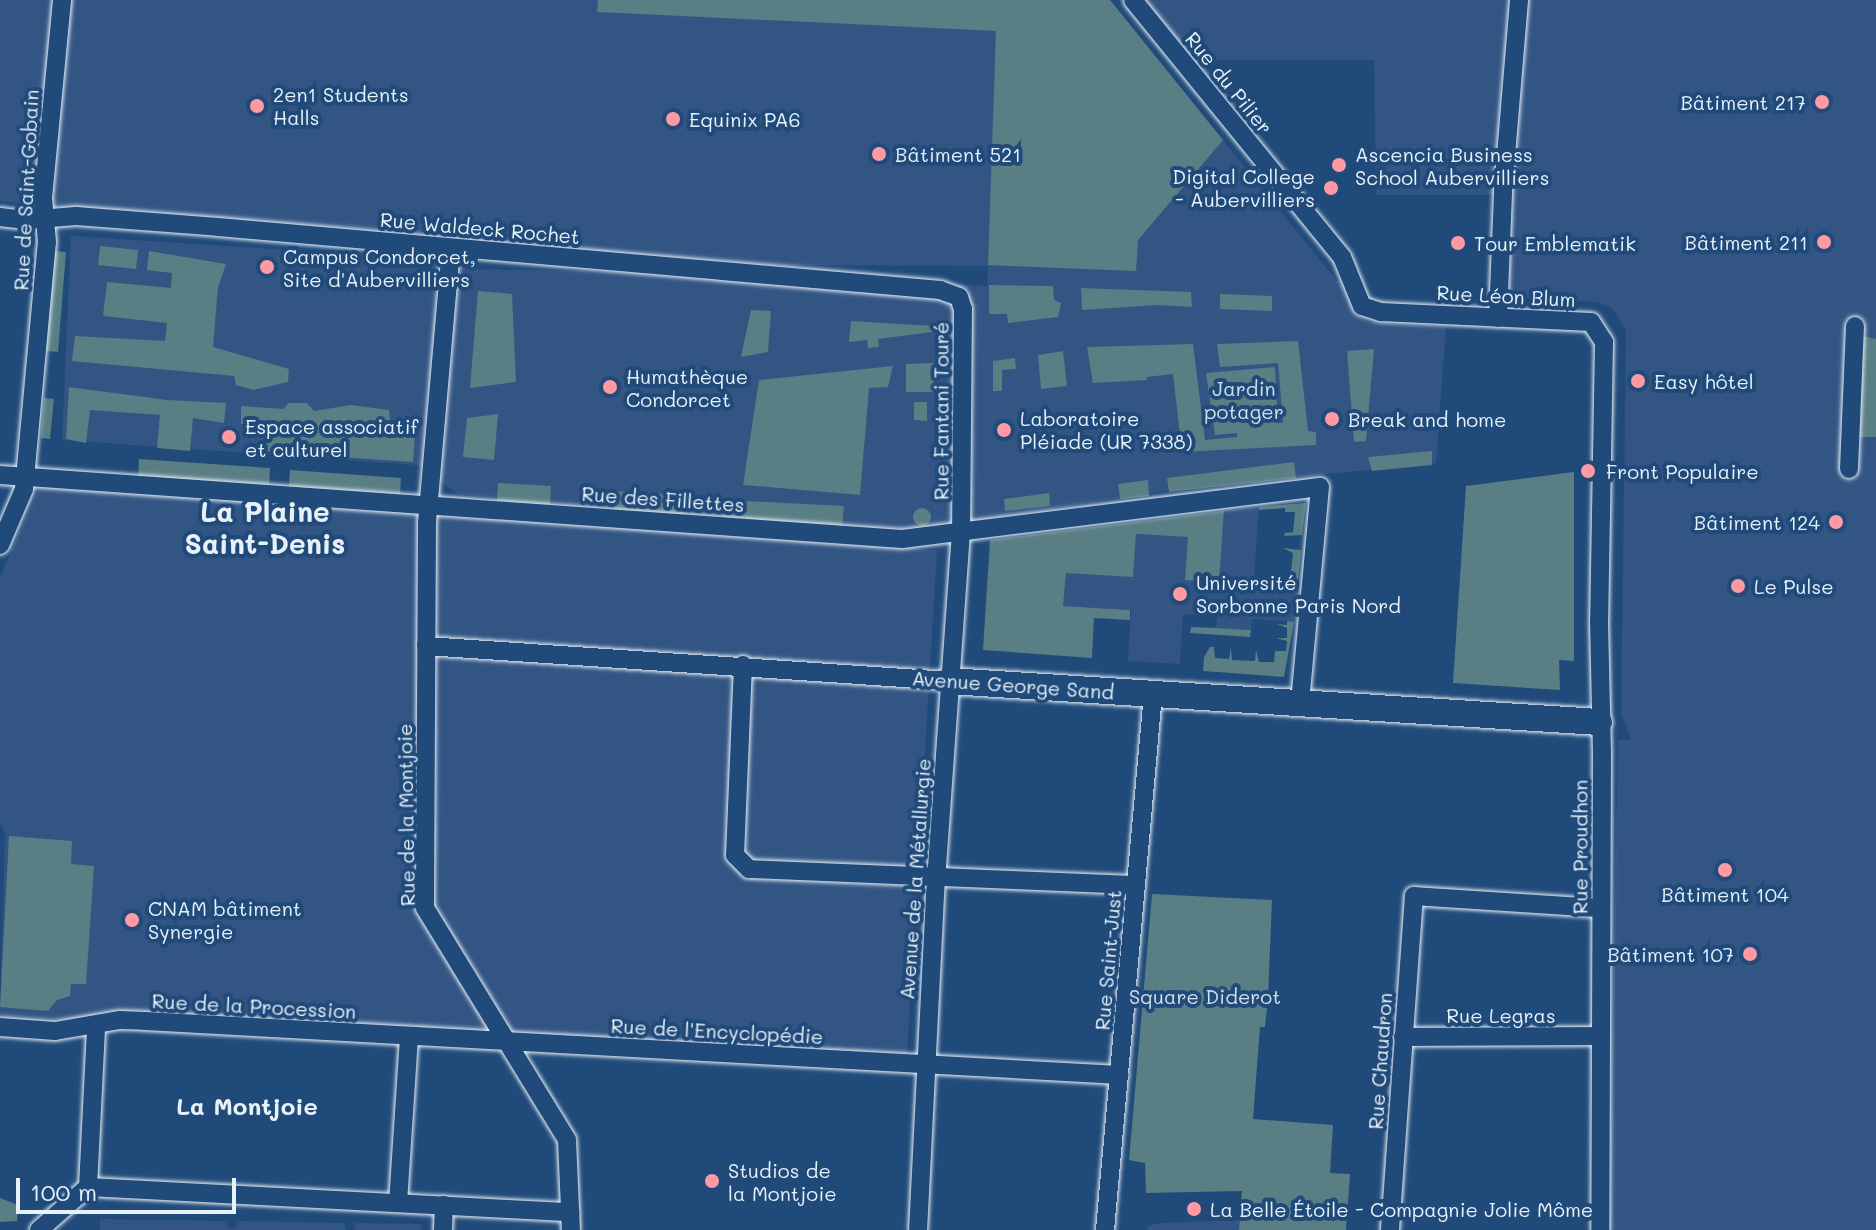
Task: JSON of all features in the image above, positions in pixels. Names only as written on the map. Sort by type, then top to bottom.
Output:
[{"type":"street","name":"Rue de Saint-Gobain","points":[[0,545],[24,489],[47,242],[43,198],[62,0]]},
{"type":"street","name":"Rue du Pilier","points":[[1133,0],[1342,257],[1358,301],[1369,310]]},
{"type":"street","points":[[1498,318],[1503,191],[1519,0]]},
{"type":"street","name":"Rue Waldeck Rochet","points":[[0,217],[45,219],[76,216],[955,293]]},
{"type":"street","name":"Rue de la Montjoie","points":[[451,248],[430,504],[425,908],[567,1140],[570,1221]]},
{"type":"street","name":"Rue Fantani Touré","points":[[955,293],[963,309],[961,532]]},
{"type":"street","name":"Rue Léon Blum","points":[[1369,310],[1591,322],[1599,330],[1606,350],[1605,464]]},
{"type":"street","points":[[1849,469],[1855,326]]},
{"type":"street","name":"Rue Proudhon","points":[[1600,1230],[1602,751],[1599,722],[1605,464]]},
{"type":"street","name":"Rue des Fillettes","points":[[0,475],[902,539],[1320,487],[1300,702]]},
{"type":"street","name":"Avenue de la Métallurgie","points":[[918,1230],[936,874],[961,532]]},
{"type":"street","name":"Avenue George Sand","points":[[426,646],[1599,722]]},
{"type":"street","points":[[743,665],[735,855],[739,863],[749,869],[936,874],[1136,885]]},
{"type":"street","name":"Rue Saint-Just","points":[[1105,1230],[1153,694]]},
{"type":"street","name":"Rue Chaudron","points":[[1390,1230],[1414,896],[1601,908]]},
{"type":"street","name":"Rue de la Procession","points":[[0,1027],[55,1031],[96,1027],[120,1020],[409,1037],[510,1047]]},
{"type":"street","points":[[88,1187],[96,1027]]},
{"type":"street","name":"Rue Legras","points":[[1403,1037],[1600,1036]]},
{"type":"street","points":[[403,1203],[409,1037]]},
{"type":"street","name":"Rue de l'Encyclopédie","points":[[510,1047],[925,1063],[1120,1075]]},
{"type":"street","points":[[39,1230],[88,1187],[444,1205],[570,1221]]},
{"type":"street","points":[[443,1230],[444,1205]]},
{"type":"shaded area","name":"Campus Condorcet, Site d'Aubervilliers","points":[[0,0],[1110,0],[1337,281],[1347,281],[1354,313],[1368,322],[1446,327],[1436,463],[1169,490],[903,532],[458,494],[418,465],[62,440],[71,236],[433,259],[472,269],[758,274],[987,286],[988,266],[779,265],[379,236],[0,201]]},
{"type":"shaded area","points":[[1143,0],[1876,0],[1876,1230],[1609,1230],[1618,740],[1631,739],[1621,713],[1626,330],[1612,308],[1598,302],[1499,297],[1499,195],[1376,195],[1374,60],[1202,60],[1194,67]]},
{"type":"shaded area","points":[[40,486],[937,550],[907,1056],[120,1011],[73,1020],[0,1015],[5,832],[0,824],[0,577]]},
{"type":"shaded area","name":"Université Sorbonne Paris Nord","points":[[1259,507],[1254,577],[1298,580],[1294,622],[1252,619],[1251,630],[1216,628],[1217,616],[1183,614],[1180,664],[1128,661],[1131,610],[1063,606],[1065,573],[1136,534],[1188,537],[1218,582],[1224,511]]},
{"type":"shaded area","points":[[100,1219],[227,1221],[228,1228],[236,1228],[237,1221],[344,1223],[346,1230],[100,1230]]},
{"type":"shaded area","points":[[1240,1220],[1239,1230],[1147,1230],[1148,1226],[1161,1223]]},
{"type":"shaded area","points":[[355,1223],[421,1224],[421,1230],[355,1230]]},
{"type":"green space","points":[[598,0],[1110,0],[1223,140],[1138,240],[1136,271],[988,265],[996,31],[597,12]]},
{"type":"green space","points":[[100,246],[138,250],[136,269],[98,265]]},
{"type":"green space","points":[[54,251],[66,252],[58,352],[46,351]]},
{"type":"green space","points":[[149,251],[226,264],[218,287],[213,347],[289,369],[288,382],[253,390],[236,385],[234,376],[72,361],[75,336],[165,341],[167,323],[103,316],[107,282],[171,288],[172,273],[147,270]]},
{"type":"green space","points":[[989,285],[1053,286],[1054,300],[1061,303],[1058,317],[1008,323],[1007,314],[989,314]]},
{"type":"green space","points":[[1081,288],[1191,292],[1192,307],[1158,305],[1082,310]]},
{"type":"green space","points":[[478,291],[512,294],[516,382],[470,388]]},
{"type":"green space","points":[[1220,294],[1272,296],[1272,311],[1220,309]]},
{"type":"green space","points":[[751,310],[771,311],[768,352],[741,357]]},
{"type":"green space","points":[[851,321],[933,326],[933,332],[878,339],[879,347],[868,348],[867,340],[849,342]]},
{"type":"green space","points":[[1862,336],[1876,339],[1876,437],[1858,437]]},
{"type":"green space","name":"Jardin potager","points":[[1298,341],[1308,431],[1316,432],[1316,445],[1182,452],[1173,374],[1147,377],[1147,380],[1093,383],[1087,347],[1193,344],[1205,440],[1237,437],[1237,433],[1215,435],[1206,373],[1275,367],[1278,423],[1283,423],[1278,363],[1220,367],[1217,344]]},
{"type":"green space","points":[[1374,349],[1366,441],[1354,442],[1347,351]]},
{"type":"green space","points":[[1063,351],[1067,386],[1041,389],[1038,355]]},
{"type":"green space","points":[[1015,358],[1016,369],[1002,370],[1002,391],[993,391],[993,361]]},
{"type":"green space","points":[[934,363],[934,392],[906,392],[906,364]]},
{"type":"green space","points":[[893,366],[888,387],[869,388],[860,495],[743,485],[759,380]]},
{"type":"green space","points":[[69,387],[167,400],[226,403],[224,423],[193,418],[190,451],[157,448],[160,415],[90,410],[86,443],[66,439]]},
{"type":"green space","points":[[44,398],[54,399],[50,439],[41,438]]},
{"type":"green space","points":[[914,402],[927,402],[927,421],[914,420]]},
{"type":"green space","points":[[288,403],[307,403],[314,411],[351,405],[389,410],[390,420],[416,422],[413,462],[267,452],[268,424],[241,424],[241,406],[284,409]]},
{"type":"green space","points":[[498,414],[494,460],[463,457],[467,418]]},
{"type":"green space","points":[[1432,451],[1432,465],[1372,471],[1368,457]]},
{"type":"green space","points":[[139,459],[270,468],[269,487],[138,478]]},
{"type":"green space","points":[[1294,462],[1296,478],[1169,492],[1167,478]]},
{"type":"green space","points":[[290,470],[401,478],[400,495],[289,487]]},
{"type":"green space","points":[[1574,472],[1574,661],[1559,660],[1560,690],[1453,683],[1466,486]]},
{"type":"green space","points":[[1148,480],[1149,496],[1120,499],[1118,484]]},
{"type":"green space","points":[[498,483],[551,486],[550,505],[497,501]]},
{"type":"green space","points":[[615,491],[685,495],[684,515],[614,510]]},
{"type":"green space","points":[[1049,493],[1050,506],[1005,511],[1004,499]]},
{"type":"green space","points":[[725,500],[844,506],[842,527],[723,517]]},
{"type":"green space","points":[[1306,503],[1302,535],[1284,536],[1293,532],[1295,512],[1285,512],[1285,508],[1259,510],[1259,507]]},
{"type":"green space","points":[[922,508],[931,517],[922,526],[913,517]]},
{"type":"green space","points":[[1224,511],[1219,582],[1185,580],[1188,537],[1136,534],[1133,577],[1066,573],[1063,606],[1130,610],[1130,620],[1094,618],[1092,658],[983,650],[990,540]]},
{"type":"green space","points":[[1283,548],[1301,550],[1298,580],[1290,579],[1293,553]]},
{"type":"green space","points":[[1287,621],[1294,622],[1284,677],[1203,671],[1204,657],[1210,647],[1214,647],[1215,658],[1229,659],[1231,647],[1232,660],[1255,661],[1256,650],[1259,662],[1274,662],[1275,651],[1286,651],[1287,641],[1276,638],[1287,638],[1287,628],[1277,624],[1287,625]]},
{"type":"green space","points":[[1191,627],[1251,630],[1250,637],[1190,633]]},
{"type":"green space","points":[[9,836],[72,841],[71,864],[94,866],[86,984],[71,984],[70,996],[57,1000],[48,1011],[0,1007]]},
{"type":"green space","name":"Square Diderot","points":[[1152,894],[1272,900],[1268,998],[1265,1027],[1260,1027],[1253,1119],[1333,1125],[1330,1173],[1350,1174],[1346,1230],[1239,1230],[1242,1191],[1146,1193],[1145,1163],[1129,1160]]},
{"type":"green space","points":[[0,1198],[18,1205],[17,1221],[0,1222]]},
{"type":"place","name":"Bâtiment 217","points":[[1822,102]]},
{"type":"place","name":"2en1 Students Halls","points":[[257,106]]},
{"type":"place","name":"Equinix PA6","points":[[673,119]]},
{"type":"place","name":"Bâtiment 521","points":[[879,154]]},
{"type":"place","name":"Ascencia Business School Aubervilliers","points":[[1339,165]]},
{"type":"place","name":"Digital College - Aubervilliers","points":[[1331,188]]},
{"type":"place","name":"Bâtiment 211","points":[[1824,242]]},
{"type":"place","name":"Tour Emblematik","points":[[1458,243]]},
{"type":"place","name":"Campus Condorcet, Site d'Aubervilliers","points":[[267,267]]},
{"type":"place","name":"Easy hôtel","points":[[1638,381]]},
{"type":"place","name":"Humathèque Condorcet","points":[[610,387]]},
{"type":"place","name":"Break and home","points":[[1332,419]]},
{"type":"place","name":"Laboratoire Pléiade (UR 7338)","points":[[1004,430]]},
{"type":"place","name":"Espace associatif et culturel","points":[[229,437]]},
{"type":"place","name":"Front Populaire","points":[[1588,471]]},
{"type":"place","name":"Bâtiment 124","points":[[1836,522]]},
{"type":"place","name":"Le Pulse","points":[[1738,586]]},
{"type":"place","name":"Université Sorbonne Paris Nord","points":[[1180,594]]},
{"type":"place","name":"Bâtiment 104","points":[[1725,870]]},
{"type":"place","name":"CNAM bâtiment Synergie","points":[[132,920]]},
{"type":"place","name":"Bâtiment 107","points":[[1750,954]]},
{"type":"place","name":"Studios de la Montjoie","points":[[712,1181]]},
{"type":"place","name":"La Belle Étoile - Compagnie Jolie Môme","points":[[1194,1209]]},
{"type":"district","name":"La Plaine Saint-Denis","points":[[265,527]]},
{"type":"district","name":"La Montjoie","points":[[247,1106]]}]
